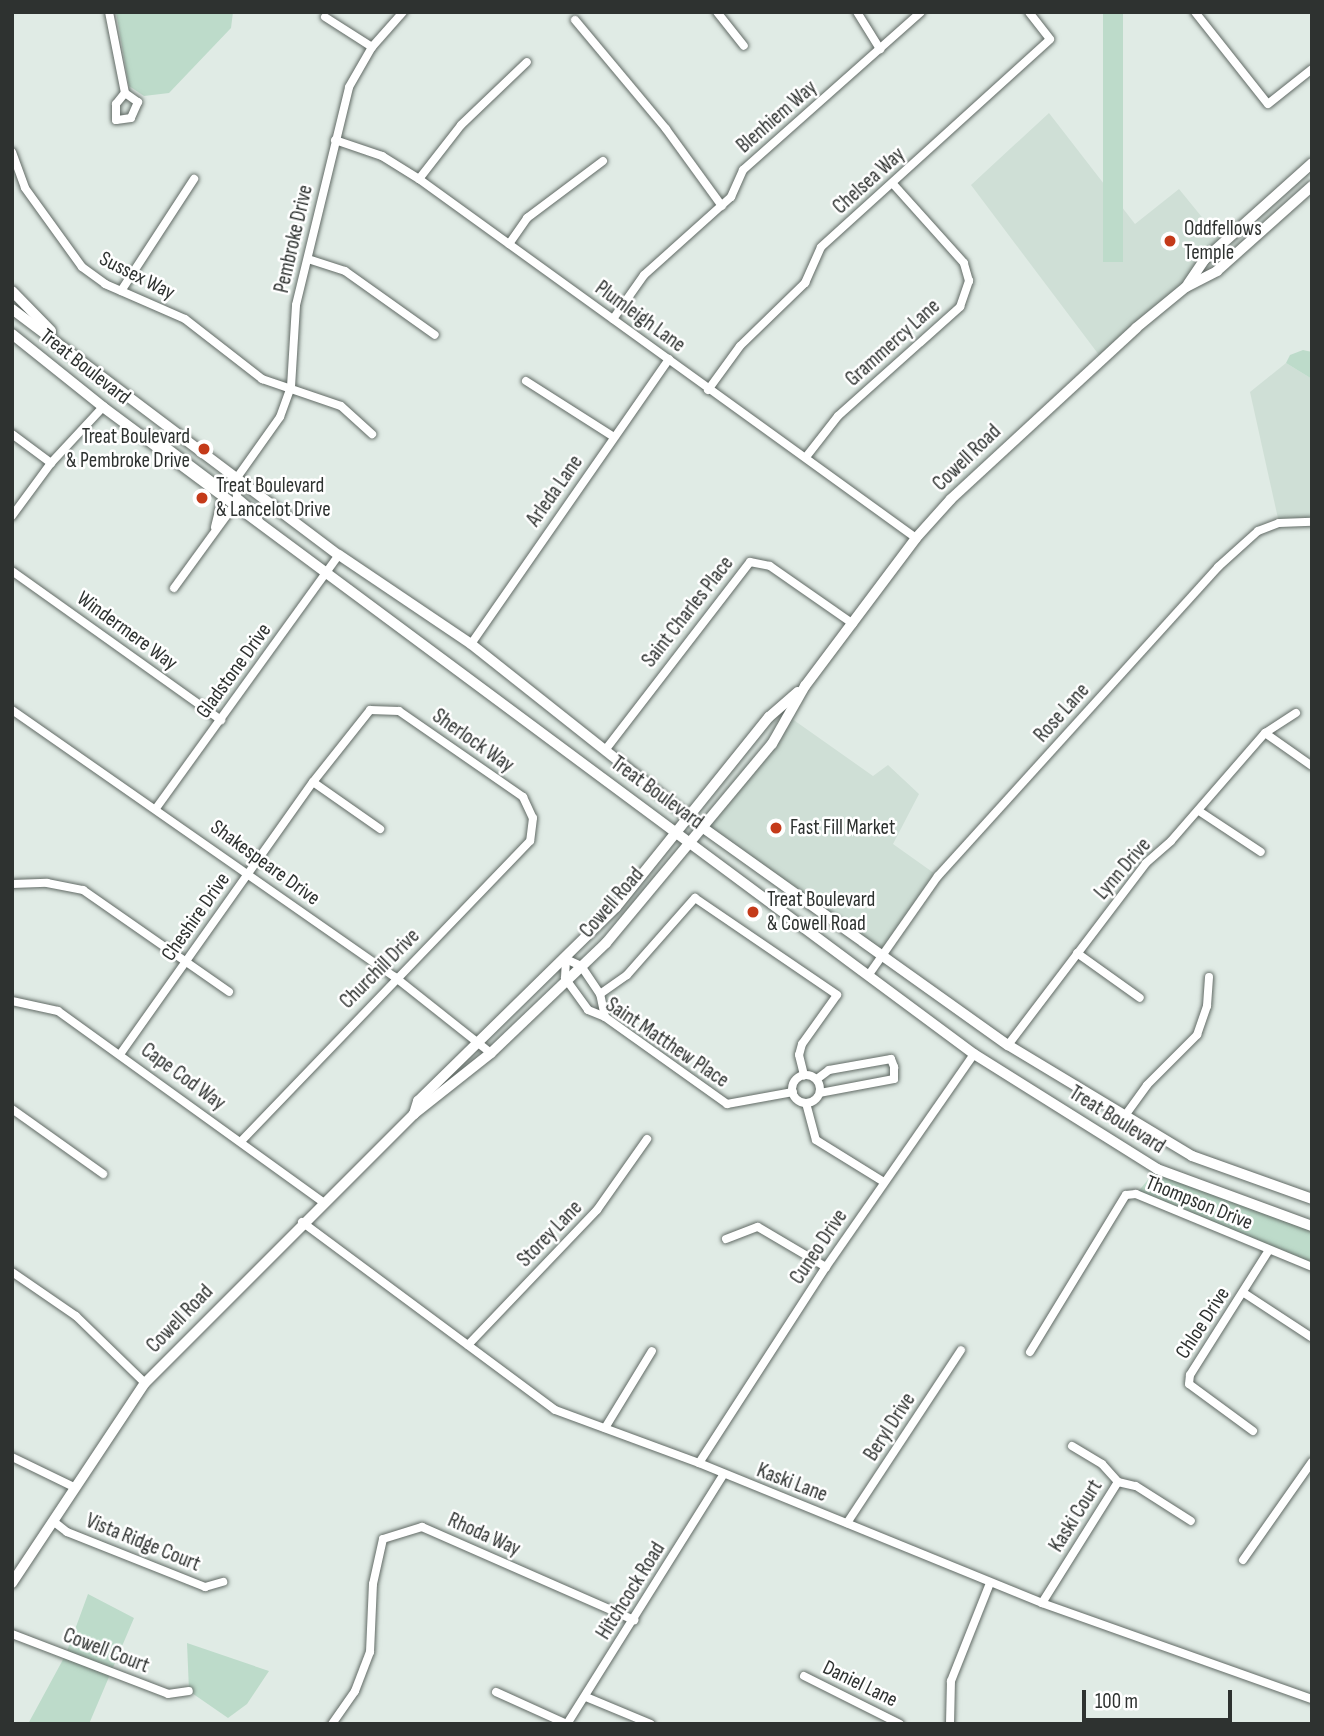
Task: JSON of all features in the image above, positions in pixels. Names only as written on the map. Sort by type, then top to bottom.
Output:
[{"type":"main road","points":[[12,291],[82,363]]},
{"type":"main road","name":"Treat Boulevard","points":[[12,309],[339,555],[471,644],[702,827],[1008,1045],[1124,1117],[1217,1169],[1312,1199]]},
{"type":"main road","name":"Treat Boulevard","points":[[12,334],[103,407],[870,974],[974,1054],[1157,1169],[1312,1226]]},
{"type":"street","points":[[108,12],[125,93]]},
{"type":"street","name":"Pembroke Drive","points":[[236,479],[280,417],[291,387],[296,305],[349,87],[372,47],[403,12]]},
{"type":"street","points":[[717,12],[744,46]]},
{"type":"street","points":[[857,12],[880,49]]},
{"type":"street","name":"Blenhiem Way","points":[[613,319],[644,275],[722,206],[743,170],[921,12]]},
{"type":"street","name":"Chelsea Way","points":[[708,390],[740,346],[805,283],[821,247],[1050,39],[1029,12]]},
{"type":"street","points":[[1195,12],[1268,104],[1312,69]]},
{"type":"street","points":[[325,17],[372,47]]},
{"type":"street","points":[[575,20],[722,206]]},
{"type":"street","points":[[419,179],[461,125],[527,62]]},
{"type":"street","name":"Plumleigh Lane","points":[[335,140],[382,156],[419,179],[916,538]]},
{"type":"street","name":"Sussex Way","points":[[12,152],[24,188],[82,267],[121,291],[185,319],[262,379],[341,406],[372,434]]},
{"type":"street","points":[[509,244],[527,218],[603,161]]},
{"type":"street","name":"Cowell Road","points":[[1186,287],[1204,260],[1312,163]]},
{"type":"street","points":[[121,291],[194,178]]},
{"type":"street","name":"Grammercy Lane","points":[[806,457],[838,416],[960,307],[969,281],[964,264],[893,184]]},
{"type":"street","name":"Cowell Road","points":[[12,1583],[145,1382],[302,1222],[414,1114],[491,1053],[565,978],[606,943],[772,744],[805,686],[916,538],[991,460],[1186,287],[1217,271],[1312,186]]},
{"type":"street","points":[[308,259],[345,271],[435,335]]},
{"type":"street","name":"Arleda Lane","points":[[471,644],[669,359]]},
{"type":"street","points":[[526,381],[614,437]]},
{"type":"street","points":[[12,516],[51,463],[103,407]]},
{"type":"street","points":[[12,434],[51,463]]},
{"type":"street","points":[[141,435],[152,436],[213,482],[224,484],[236,479],[237,497],[257,514],[259,522]]},
{"type":"street","points":[[174,588],[215,527],[223,495]]},
{"type":"street","points":[[215,527],[225,522],[235,503]]},
{"type":"street","name":"Rose Lane","points":[[870,974],[938,876],[1218,567],[1258,531],[1279,523],[1312,522]]},
{"type":"street","name":"Gladstone Drive","points":[[157,807],[339,555]]},
{"type":"street","name":"Saint Charles Place","points":[[606,749],[750,562],[770,566],[853,624]]},
{"type":"street","name":"Windermere Way","points":[[12,571],[221,720]]},
{"type":"street","name":"Cowell Road","points":[[414,1114],[418,1101],[566,959],[676,832],[769,717],[805,686]]},
{"type":"street","name":"Cheshire Drive","points":[[121,1054],[313,782],[362,717],[380,708]]},
{"type":"street","name":"Sherlock Way","points":[[380,708],[399,711],[523,797],[533,818]]},
{"type":"street","name":"Shakespeare Drive","points":[[12,710],[157,807],[395,977],[491,1053]]},
{"type":"street","name":"Lynn Drive","points":[[1008,1045],[1146,863],[1199,811],[1265,733],[1296,713]]},
{"type":"street","points":[[1265,733],[1312,766]]},
{"type":"street","points":[[313,782],[380,829]]},
{"type":"street","points":[[1199,811],[1261,852]]},
{"type":"street","name":"Churchill Drive","points":[[241,1141],[395,977],[530,841],[533,818]]},
{"type":"street","points":[[12,884],[47,883],[83,890],[229,992]]},
{"type":"street","points":[[605,1017],[600,994],[627,975],[695,898],[837,995],[802,1044],[799,1055],[804,1075]]},
{"type":"street","points":[[1077,953],[1140,998]]},
{"type":"street","points":[[565,978],[566,959],[581,966]]},
{"type":"street","name":"Saint Matthew Place","points":[[581,966],[600,994]]},
{"type":"street","points":[[1124,1117],[1147,1085],[1197,1035],[1207,1006],[1209,976]]},
{"type":"street","name":"Saint Matthew Place","points":[[565,978],[588,1010],[605,1017],[727,1104],[793,1092]]},
{"type":"street","name":"Cape Cod Way","points":[[12,1001],[58,1011],[323,1202]]},
{"type":"street","name":"Cuneo Drive","points":[[699,1462],[826,1267],[974,1054]]},
{"type":"street","points":[[806,1102],[820,1093],[894,1079],[894,1067],[891,1059],[829,1070],[817,1079]]},
{"type":"street","points":[[817,1079],[804,1075],[796,1079],[793,1092],[806,1102],[816,1140],[884,1182]]},
{"type":"street","points":[[817,1079],[820,1093]]},
{"type":"street","points":[[12,1109],[103,1174]]},
{"type":"street","name":"Storey Lane","points":[[468,1345],[597,1210],[646,1139]]},
{"type":"street","name":"Thompson Drive","points":[[1030,1352],[1126,1195],[1136,1194],[1312,1267]]},
{"type":"street","name":"Kaski Lane","points":[[302,1222],[555,1410],[699,1462],[723,1475],[1042,1603],[1312,1699]]},
{"type":"street","points":[[726,1239],[758,1227],[826,1267]]},
{"type":"street","name":"Chloe Drive","points":[[1253,1431],[1189,1384],[1190,1375],[1269,1250]]},
{"type":"street","points":[[12,1272],[76,1316],[145,1382]]},
{"type":"street","points":[[1244,1293],[1311,1336]]},
{"type":"street","name":"Beryl Drive","points":[[847,1523],[961,1350]]},
{"type":"street","points":[[605,1428],[652,1351]]},
{"type":"street","points":[[1072,1446],[1102,1464],[1118,1482]]},
{"type":"street","points":[[12,1457],[74,1487]]},
{"type":"street","points":[[1244,1560],[1312,1462]]},
{"type":"street","name":"Hitchcock Road","points":[[567,1724],[723,1475]]},
{"type":"street","name":"Kaski Court","points":[[1042,1603],[1118,1482],[1136,1486],[1191,1521]]},
{"type":"street","name":"Vista Ridge Court","points":[[53,1521],[67,1532],[205,1587],[223,1582]]},
{"type":"street","name":"Rhoda Way","points":[[332,1724],[355,1691],[370,1652],[373,1584],[383,1539],[422,1527],[634,1620]]},
{"type":"street","points":[[950,1724],[951,1681],[990,1583]]},
{"type":"street","name":"Cowell Court","points":[[12,1634],[167,1693],[189,1691]]},
{"type":"street","name":"Daniel Lane","points":[[804,1676],[900,1724]]},
{"type":"street","points":[[496,1692],[567,1724]]},
{"type":"street","points":[[586,1697],[651,1724]]},
{"type":"shaded area","points":[[1049,113],[1135,224],[1179,189],[1223,243],[1186,287],[1102,359],[971,185]]},
{"type":"shaded area","points":[[1286,363],[1312,379],[1312,522],[1279,523],[1250,392]]},
{"type":"shaded area","points":[[788,716],[873,776],[888,765],[919,794],[893,844],[938,876],[882,956],[702,827]]},
{"type":"green space","points":[[116,12],[233,12],[231,28],[169,93],[144,96],[129,86]]},
{"type":"green space","points":[[1103,12],[1123,12],[1123,262],[1103,262]]},
{"type":"green space","points":[[1303,350],[1312,352],[1312,379],[1286,363],[1290,355]]},
{"type":"green space","points":[[1157,1169],[1312,1226],[1312,1267],[1136,1194]]},
{"type":"green space","points":[[88,1594],[134,1618],[89,1724],[28,1724],[66,1654]]},
{"type":"green space","points":[[187,1643],[269,1671],[247,1704],[228,1718],[189,1691]]},
{"type":"place","name":"Oddfellows Temple","points":[[1170,241]]},
{"type":"place","name":"Treat Boulevard & Pembroke Drive","points":[[204,449]]},
{"type":"place","name":"Treat Boulevard & Lancelot Drive","points":[[202,498]]},
{"type":"place","name":"Fast Fill Market","points":[[776,828]]},
{"type":"place","name":"Treat Boulevard & Cowell Road","points":[[753,912]]}]
